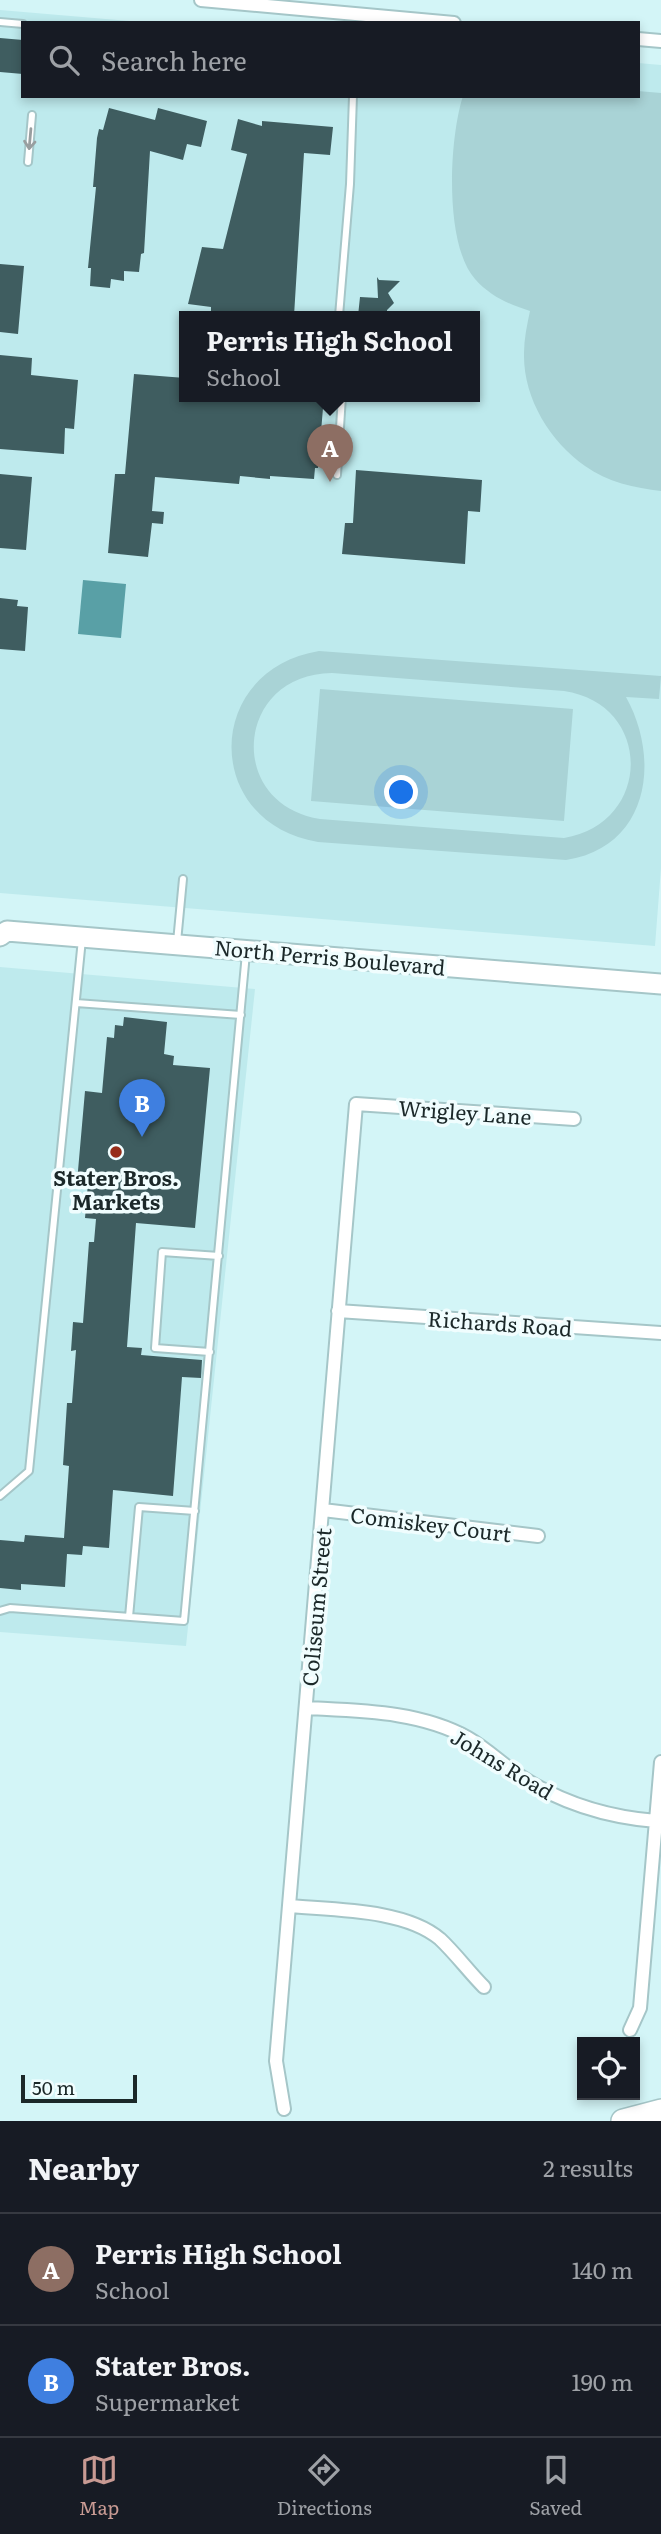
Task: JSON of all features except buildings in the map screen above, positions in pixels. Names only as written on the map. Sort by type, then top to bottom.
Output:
[{"type":"highway","points":[[624,2121],[661,2111]]},
{"type":"main road","name":"North Perris Boulevard","points":[[2,930],[661,984]]},
{"type":"street","points":[[201,0],[343,18],[410,21]]},
{"type":"street","points":[[640,39],[661,41]]},
{"type":"street","name":"Wrigley Lane","points":[[356,1104],[574,1119]]},
{"type":"street","name":"Coliseum Street","points":[[284,2109],[276,2061],[356,1104]]},
{"type":"street","name":"Richards Road","points":[[338,1311],[661,1334]]},
{"type":"street","name":"Comiskey Court","points":[[323,1510],[538,1536]]},
{"type":"street","name":"Johns Road","points":[[306,1708],[373,1712],[433,1723],[468,1738],[547,1793],[597,1811],[657,1827]]},
{"type":"street","points":[[630,2030],[640,2008],[661,1762]]},
{"type":"street","points":[[289,1906],[379,1915],[407,1922],[439,1938],[484,1987]]},
{"type":"lane","points":[[0,22],[21,24]]},
{"type":"lane","points":[[339,311],[350,184],[353,98]]},
{"type":"lane","points":[[28,162],[32,115]]},
{"type":"lane","points":[[337,475],[342,402]]},
{"type":"lane","points":[[177,944],[183,879]]},
{"type":"lane","points":[[0,1496],[29,1471],[82,937]]},
{"type":"lane","points":[[0,1611],[10,1608],[184,1621],[246,949]]},
{"type":"lane","points":[[76,1003],[241,1015]]},
{"type":"lane","points":[[210,1353],[155,1348],[162,1252],[219,1256]]},
{"type":"lane","points":[[129,1617],[139,1507],[195,1511]]},
{"type":"shaded area","points":[[0,10],[129,21],[21,21],[21,98],[640,98],[640,63],[661,65],[661,868],[655,946],[0,893]]},
{"type":"shaded area","points":[[640,91],[661,93],[661,491],[622,483],[594,472],[572,456],[541,417],[528,386],[525,370],[524,353],[530,311],[500,299],[475,279],[465,263],[458,242],[452,164],[462,98],[640,98]]},
{"type":"shaded area","points":[[83,580],[126,584],[121,638],[78,634]]},
{"type":"shaded area","points":[[319,651],[661,676],[659,699],[626,697],[637,722],[643,747],[644,773],[640,797],[631,819],[615,838],[594,852],[566,860],[318,842],[280,829],[253,807],[237,778],[232,746],[237,715],[254,686],[281,664]],"holes":[[[332,673],[564,691],[593,700],[614,717],[627,739],[631,764],[627,788],[614,811],[593,828],[564,838],[320,819],[289,808],[268,790],[256,766],[254,741],[261,716],[276,694],[300,679]]]},
{"type":"shaded area","points":[[320,689],[573,709],[564,821],[311,801]]},
{"type":"shaded area","points":[[0,967],[255,989],[186,1646],[0,1632]]},
{"type":"place","name":"Perris High School","points":[[330,482]]},
{"type":"place","name":"Stater Bros.","points":[[142,1137]]},
{"type":"place","name":"Stater Bros. Markets","points":[[116,1152]]}]
